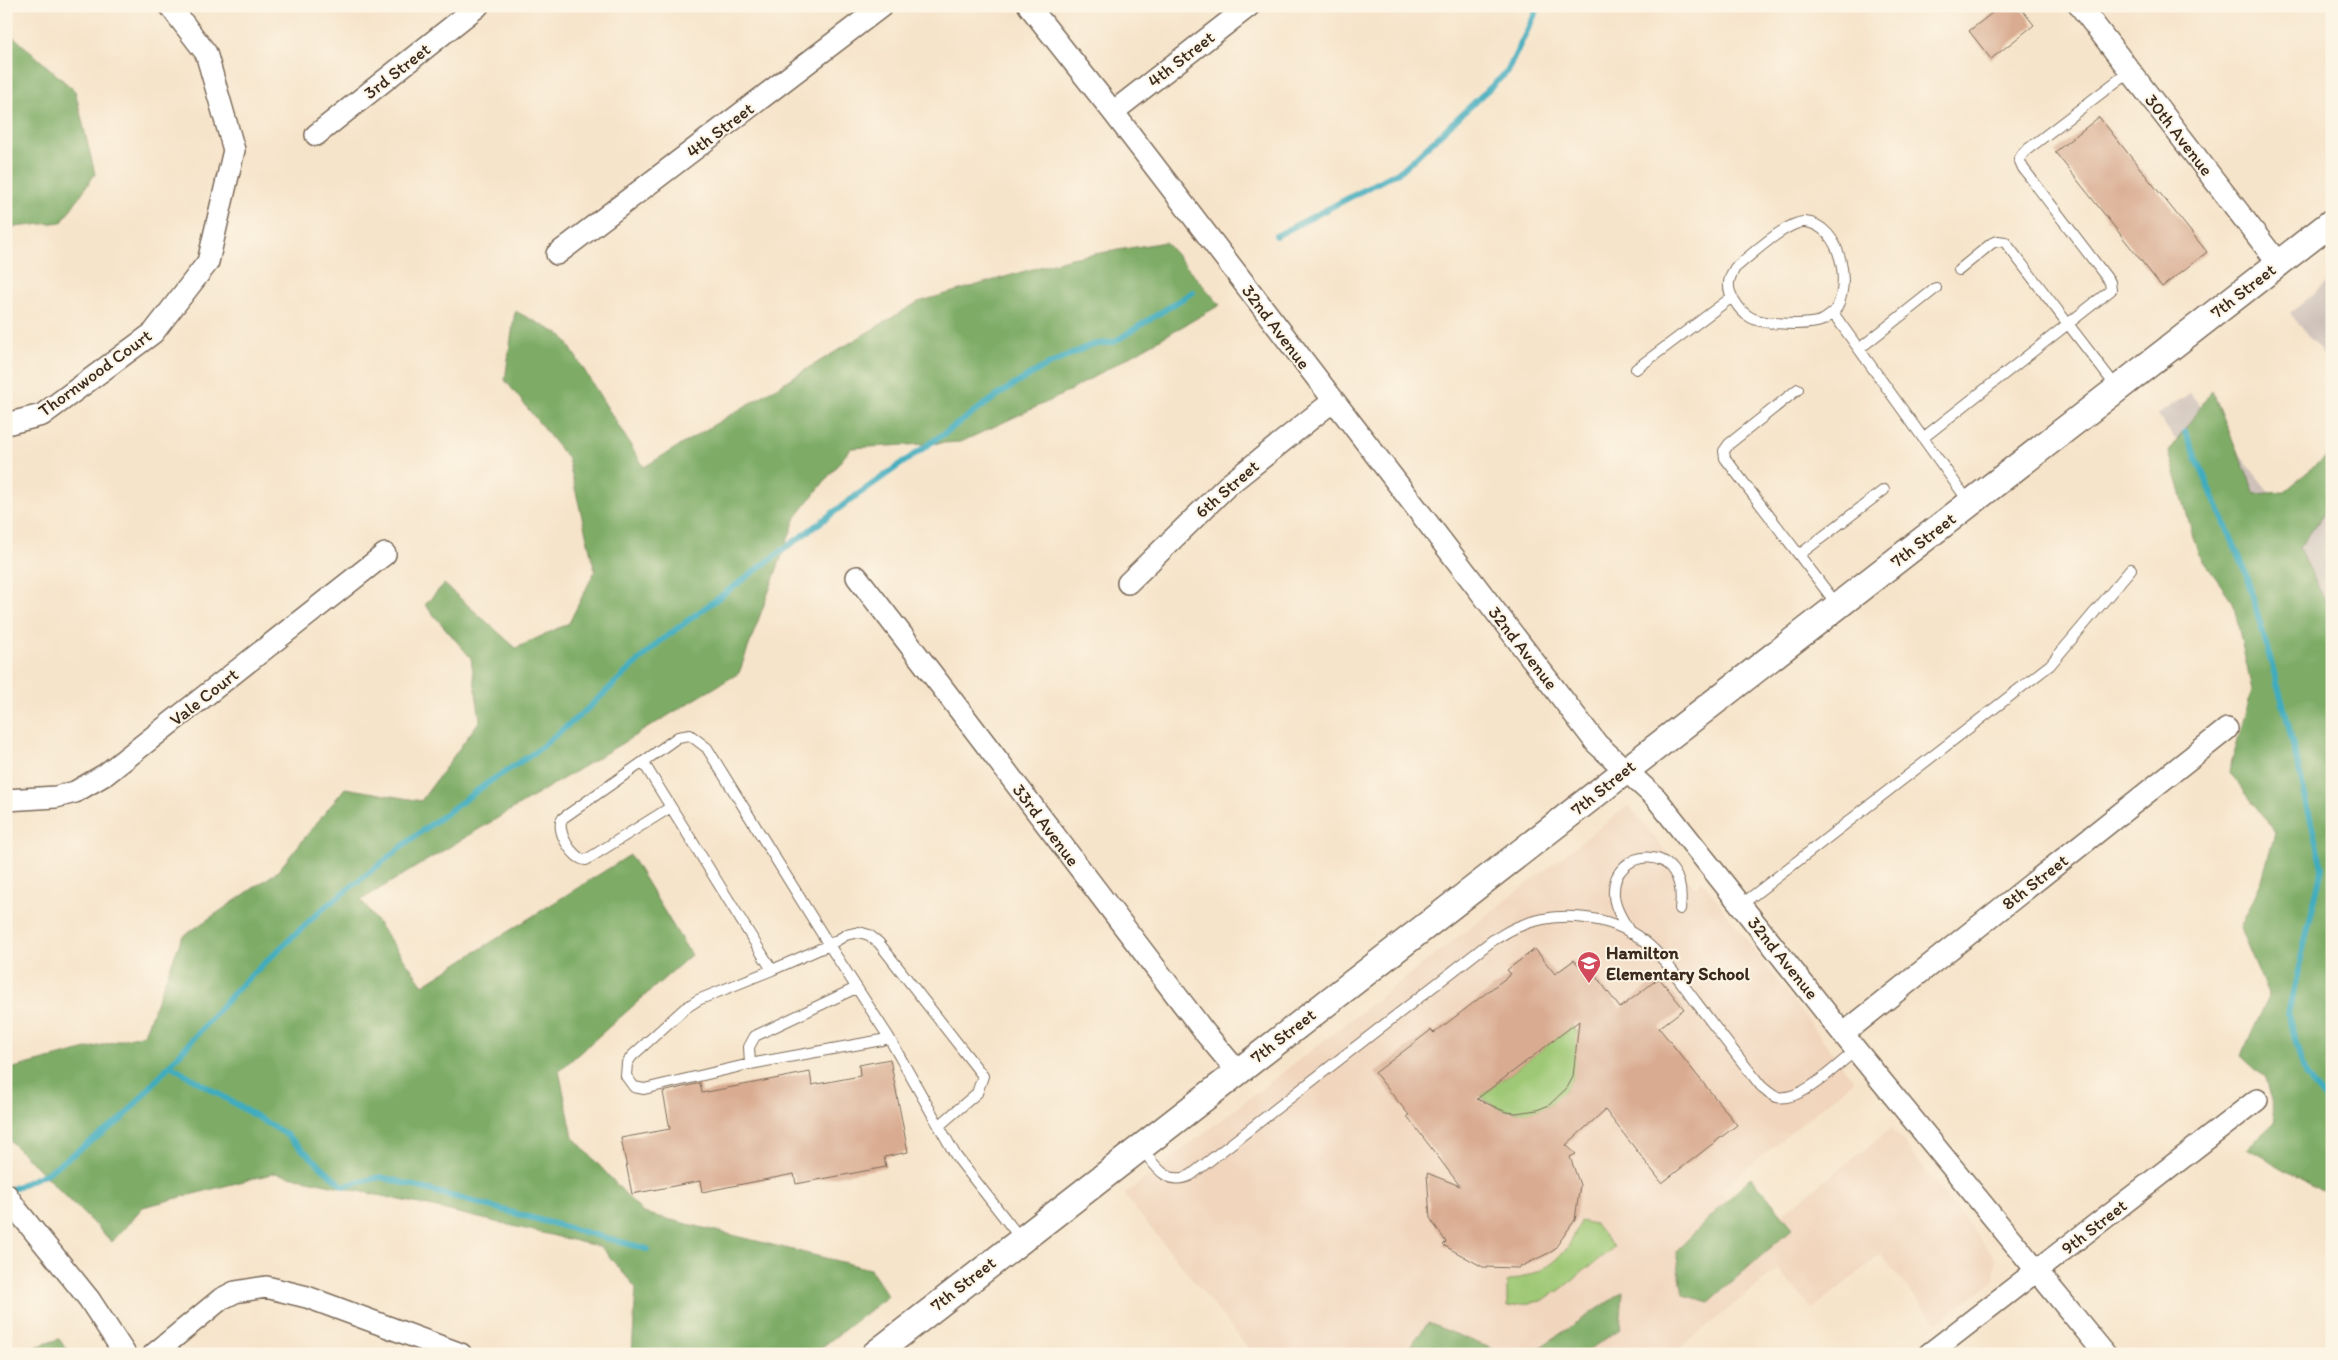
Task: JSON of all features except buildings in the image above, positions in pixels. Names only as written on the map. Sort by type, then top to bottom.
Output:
[{"type":"street","name":"Thornwood Court","points":[[6,424],[42,415],[153,333],[208,262],[234,150],[206,52],[170,6]]},
{"type":"street","name":"3rd Street","points":[[316,135],[478,6]]},
{"type":"street","name":"4th Street","points":[[557,254],[882,6]]},
{"type":"street","name":"32nd Avenue","points":[[1029,6],[1113,112],[1598,744],[1656,798],[1850,1042],[2104,1354]]},
{"type":"street","name":"4th Street","points":[[1113,112],[1250,6]]},
{"type":"street","name":"30th Avenue","points":[[2080,6],[2278,263]]},
{"type":"street","name":"7th Street","points":[[875,1354],[1237,1071],[1578,809],[1625,769],[2332,222]]},
{"type":"street","name":"6th Street","points":[[1128,583],[1227,486],[1333,401]]},
{"type":"street","name":"Vale Court","points":[[6,800],[56,797],[75,792],[106,774],[385,554]]},
{"type":"street","name":"33rd Avenue","points":[[857,577],[958,705],[1016,786],[1206,1034],[1237,1071]]},
{"type":"street","name":"8th Street","points":[[1850,1042],[2227,729]]},
{"type":"street","name":"9th Street","points":[[1929,1354],[2257,1100]]},
{"type":"street","points":[[6,1194],[89,1299],[125,1354]]},
{"type":"street","points":[[154,1354],[221,1299],[235,1292],[266,1287],[306,1297],[460,1354]]},
{"type":"lane","points":[[1923,438],[2069,325],[2111,290],[2110,282],[2023,168],[2020,159],[2024,152],[2130,71]]},
{"type":"lane","points":[[1803,222],[1816,225],[1828,235],[1837,248],[1842,274],[1842,292],[1839,306],[1833,313],[1822,320],[1807,322],[1765,322],[1751,319],[1740,310],[1732,297],[1728,284],[1735,268],[1789,226],[1803,222]]},
{"type":"lane","points":[[1959,270],[1992,243],[1998,241],[2005,242],[2118,389]]},
{"type":"lane","points":[[1859,349],[1936,288]]},
{"type":"lane","points":[[1636,369],[1732,297]]},
{"type":"lane","points":[[1833,313],[1970,503]]},
{"type":"lane","points":[[1798,389],[1724,450],[1725,458],[1838,606]]},
{"type":"lane","points":[[1799,555],[1884,490]]},
{"type":"lane","points":[[1741,905],[2050,665],[2131,569]]},
{"type":"lane","points":[[671,807],[586,860],[581,860],[574,854],[559,828],[559,823],[678,737],[690,735],[707,748],[829,946],[888,1036],[956,1156],[1021,1239]]},
{"type":"lane","points":[[643,762],[772,970]]},
{"type":"lane","points":[[1630,933],[1615,904],[1613,893],[1624,867],[1633,860],[1646,857],[1659,860],[1671,868],[1680,880],[1682,894],[1680,909]]},
{"type":"lane","points":[[1140,1147],[1161,1172],[1173,1179],[1181,1179],[1191,1175],[1493,940],[1520,925],[1545,919],[1570,916],[1595,920],[1643,940],[1664,961],[1761,1086],[1776,1097],[1791,1097],[1804,1091],[1819,1080],[1850,1042]]},
{"type":"lane","points":[[888,1036],[882,1040],[750,1064],[644,1089],[634,1087],[626,1076],[625,1070],[632,1056],[684,1009],[698,1000],[829,946],[846,935],[859,932],[869,935],[879,943],[983,1076],[976,1093],[940,1125]]},
{"type":"lane","points":[[750,1064],[749,1047],[755,1036],[856,988]]},
{"type":"shaded area","points":[[2332,279],[2332,366],[2290,313]]},
{"type":"shaded area","points":[[2190,393],[2279,504],[2332,462],[2332,640],[2320,629],[2157,415]]},
{"type":"shaded area","name":"Hamilton Elementary School","points":[[1629,805],[1694,887],[1702,881],[1854,1081],[1720,1190],[1754,1236],[1892,1128],[1996,1259],[1994,1280],[1936,1323],[1881,1255],[1812,1309],[1778,1269],[1672,1354],[1253,1354],[1124,1195]]},
{"type":"green space","points":[[6,30],[75,91],[95,174],[62,222],[14,227],[6,234]]},
{"type":"green space","points":[[1165,242],[1220,305],[1060,396],[961,442],[851,448],[796,517],[739,673],[361,900],[423,985],[630,855],[691,955],[559,1071],[573,1137],[643,1213],[870,1269],[888,1296],[813,1354],[632,1354],[636,1288],[601,1247],[433,1207],[275,1173],[143,1207],[112,1242],[6,1137],[6,1070],[144,1034],[182,937],[277,872],[345,788],[421,801],[480,720],[471,658],[425,605],[444,584],[516,648],[569,623],[595,571],[568,459],[505,380],[515,311],[563,336],[644,467],[918,302],[1071,258]]},
{"type":"green space","points":[[2212,390],[2255,494],[2284,492],[2332,451],[2332,503],[2299,548],[2332,615],[2332,1197],[2247,1148],[2276,1121],[2265,1078],[2241,1056],[2269,996],[2240,928],[2262,880],[2275,832],[2229,771],[2252,690],[2233,602],[2198,553],[2169,452]]},
{"type":"green space","points":[[1572,1026],[1581,1037],[1576,1069],[1572,1079],[1555,1101],[1531,1112],[1518,1112],[1505,1110],[1493,1105],[1481,1096]]},
{"type":"green space","points":[[1751,1177],[1793,1228],[1709,1302],[1683,1295],[1676,1251]]},
{"type":"green space","points":[[1580,1221],[1595,1224],[1614,1247],[1560,1290],[1541,1301],[1507,1307],[1507,1282],[1533,1274],[1553,1263],[1568,1246]]},
{"type":"green space","points":[[1623,1292],[1620,1329],[1583,1354],[1533,1352]]},
{"type":"green space","points":[[1428,1323],[1503,1353],[1503,1354],[1404,1354]]},
{"type":"green space","points":[[59,1339],[70,1354],[15,1354]]},
{"type":"waterway","points":[[1276,236],[1402,170],[1507,72],[1539,6]]},
{"type":"waterway","points":[[7,1191],[47,1173],[122,1119],[238,988],[319,912],[422,831],[489,782],[534,753],[584,712],[659,642],[853,498],[1004,391],[1040,369],[1091,345],[1114,342],[1193,292]]},
{"type":"waterway","points":[[2185,432],[2245,570],[2286,715],[2322,868],[2288,1014],[2305,1075],[2332,1106]]},
{"type":"waterway","points":[[170,1065],[284,1133],[343,1186],[381,1177],[647,1249]]},
{"type":"place","name":"Hamilton Elementary School","points":[[1589,984]]}]
